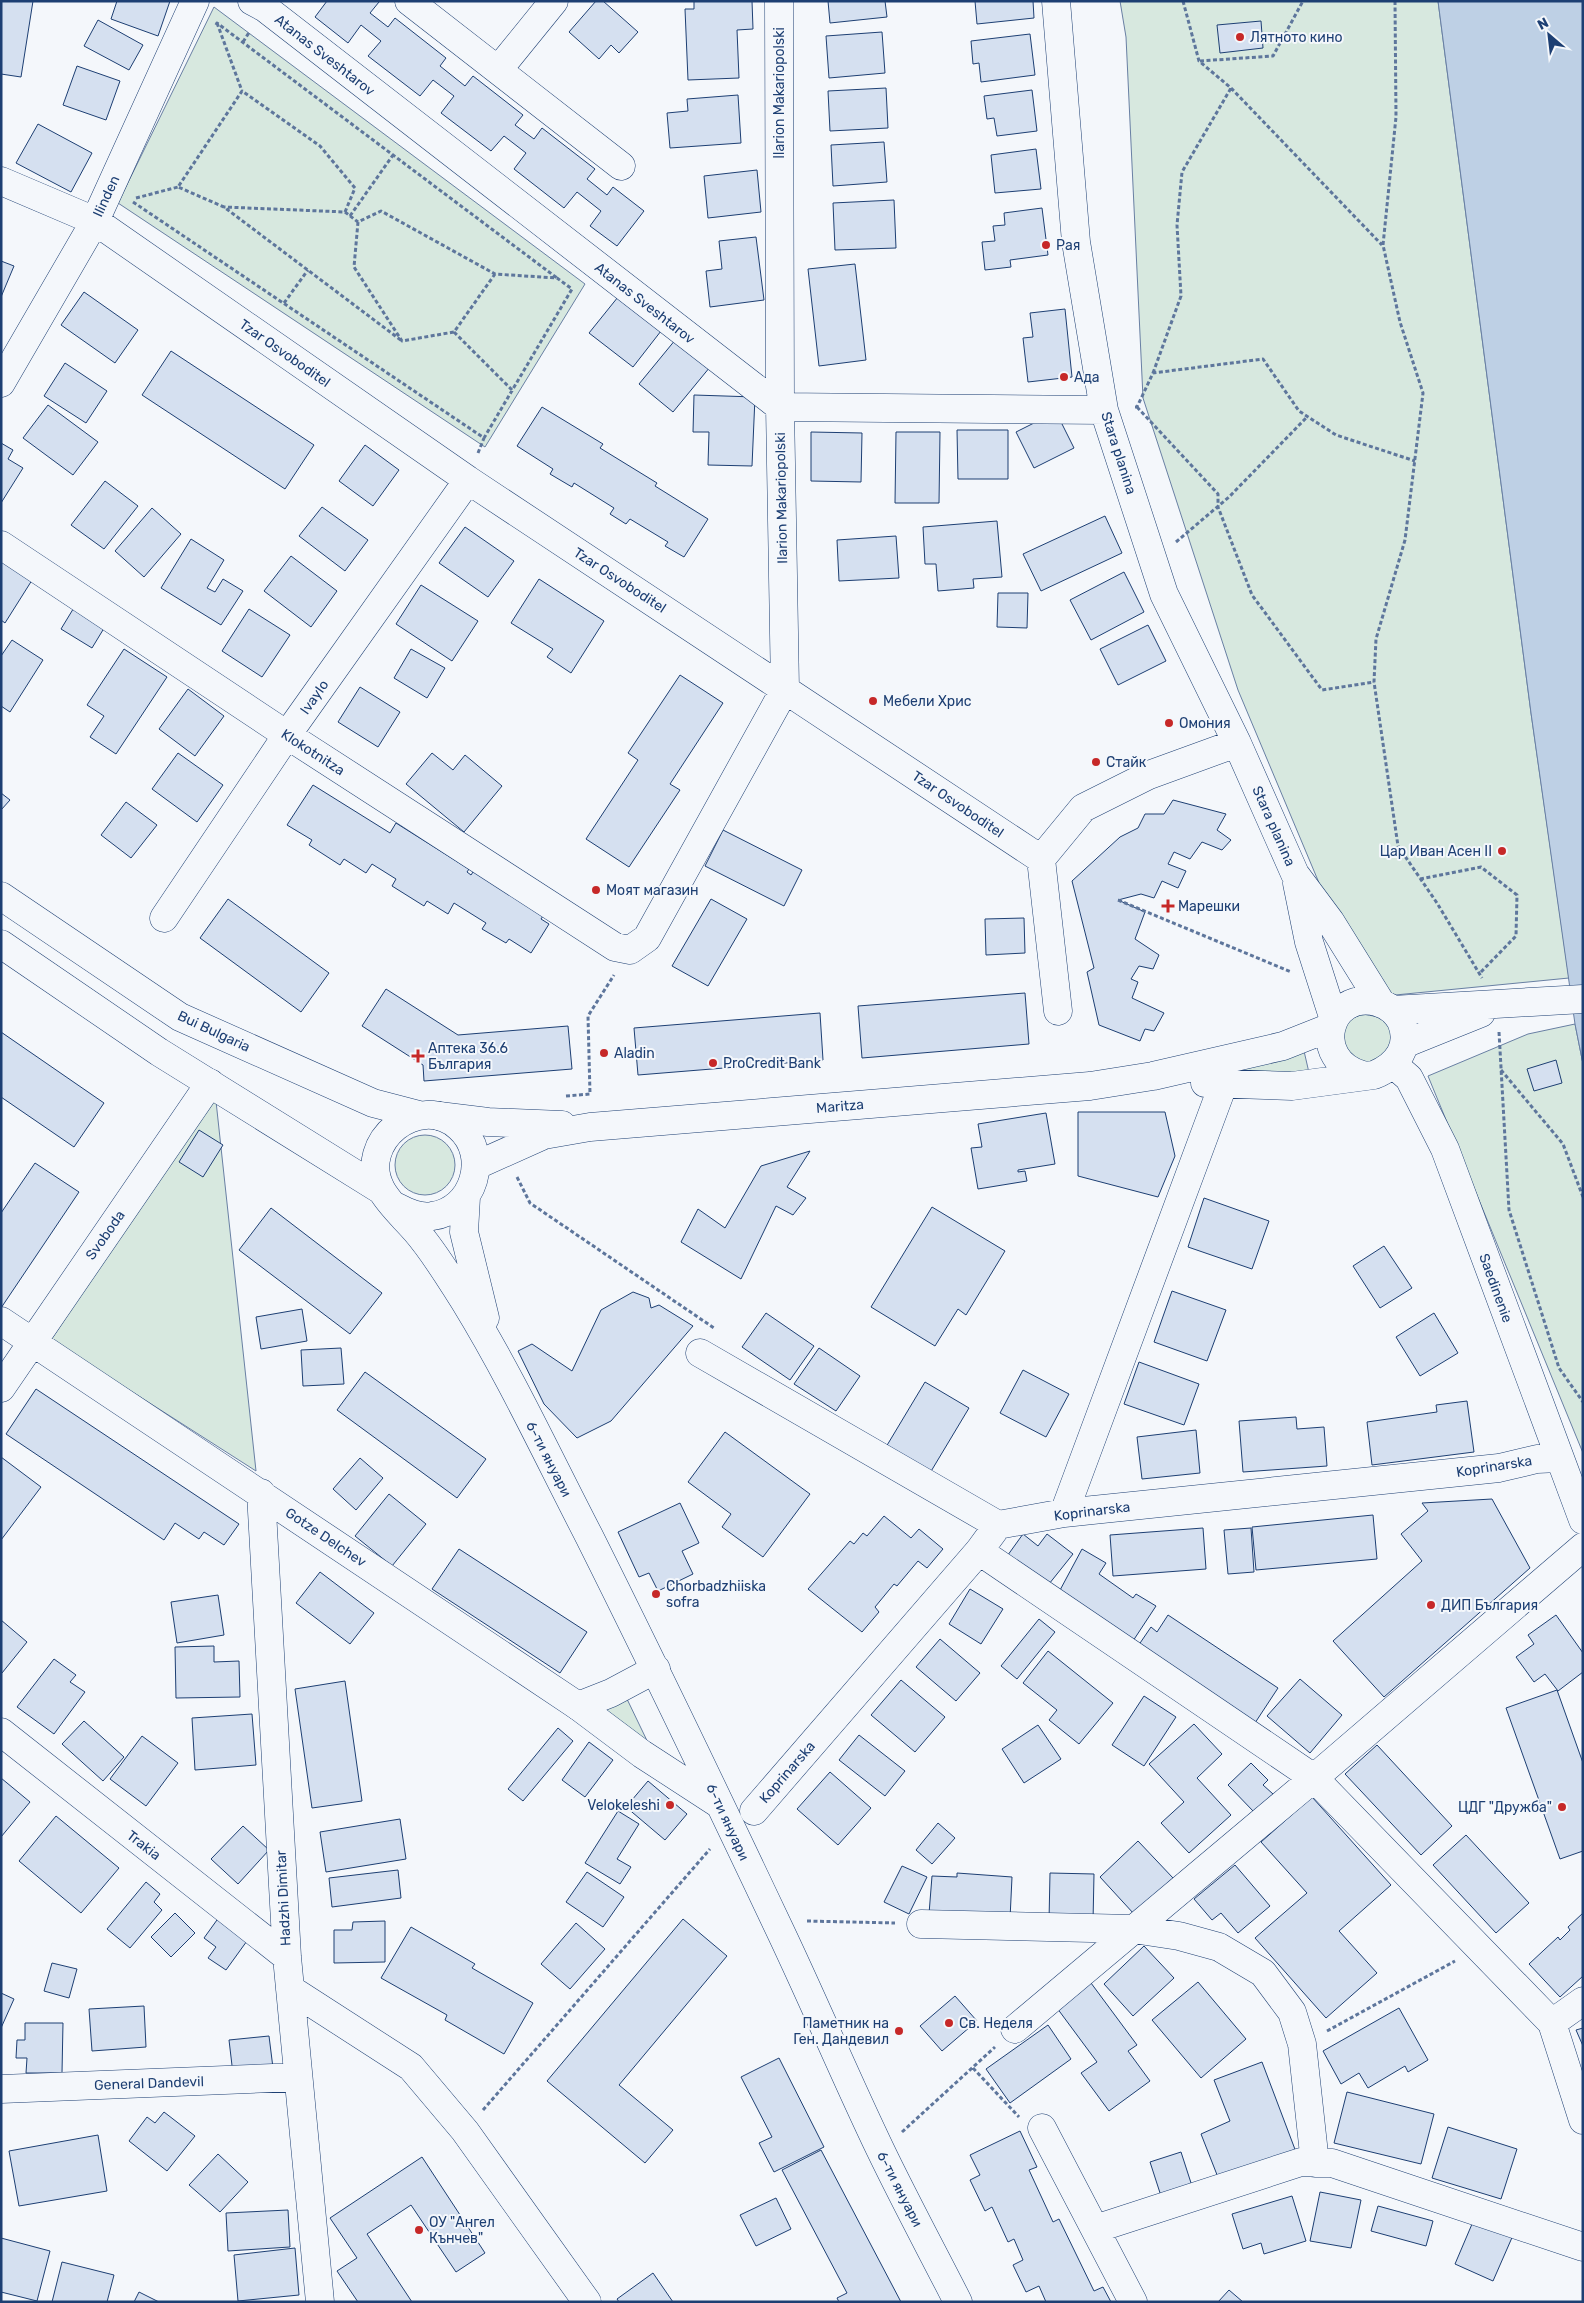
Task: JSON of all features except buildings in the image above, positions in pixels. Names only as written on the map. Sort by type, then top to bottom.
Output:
[{"type":"street","name":"Ilinden","points":[[1,383],[95,220],[195,1]]},
{"type":"street","name":"Atanas Sveshtarov","points":[[252,1],[272,14],[780,408]]},
{"type":"street","points":[[409,1],[620,166]]},
{"type":"street","points":[[498,70],[554,1]]},
{"type":"street","name":"Ilarion Makariopolski","points":[[779,1],[780,408],[785,688]]},
{"type":"street","name":"Stara planina","points":[[1056,1],[1076,242],[1104,410],[1164,594],[1237,743],[1295,874]]},
{"type":"street","name":"Tzar Osvoboditel","points":[[1,181],[95,220],[468,480],[1042,859]]},
{"type":"street","points":[[780,408],[1104,410]]},
{"type":"street","name":"Ivaylo","points":[[164,918],[287,735],[468,480]]},
{"type":"street","name":"Klokotnitza","points":[[1,544],[287,735],[615,947],[630,950]]},
{"type":"street","points":[[630,950],[646,938],[785,688]]},
{"type":"street","points":[[1058,1011],[1042,859],[1083,808],[1149,775],[1237,743]]},
{"type":"street","points":[[1295,874],[1330,921],[1387,1007],[1402,1026],[1399,1055]]},
{"type":"street","points":[[1295,874],[1308,942],[1333,1023],[1329,1040],[1332,1053],[1340,1064],[1350,1072],[1362,1075]]},
{"type":"street","name":"Bui Bulgaria","points":[[1,896],[180,1017],[373,1103],[429,1116]]},
{"type":"street","points":[[1,944],[159,1052],[413,1215],[433,1216],[451,1210],[466,1197],[476,1178],[477,1165],[472,1144],[458,1126],[429,1116]]},
{"type":"street","points":[[1153,1076],[1283,1046],[1333,1023],[1350,1005],[1366,1001],[1387,1007],[1499,1005],[1573,1000]]},
{"type":"street","points":[[1153,1076],[1223,1085],[1292,1086],[1362,1075],[1374,1075],[1399,1055],[1499,1005]]},
{"type":"street","name":"Saedinenie","points":[[1399,1055],[1445,1149],[1583,1520]]},
{"type":"street","name":"Maritza","points":[[590,1127],[1090,1086],[1153,1076]]},
{"type":"street","name":"Svoboda","points":[[1,1388],[210,1083]]},
{"type":"street","points":[[1064,1513],[1223,1085]]},
{"type":"street","points":[[492,1346],[432,1248],[388,1198],[375,1171],[377,1152],[381,1143],[386,1134],[400,1122],[429,1116],[488,1122],[590,1127]]},
{"type":"street","points":[[477,1165],[544,1135],[590,1127]]},
{"type":"street","points":[[466,1197],[464,1232],[492,1346]]},
{"type":"street","name":"Gotze Delchev","points":[[1,1322],[578,1706],[724,1815]]},
{"type":"street","name":"6-ти януари","points":[[492,1346],[656,1668],[724,1815],[776,1921],[881,2151],[958,2302]]},
{"type":"street","points":[[700,1353],[998,1525]]},
{"type":"street","name":"Koprinarska","points":[[754,1811],[979,1551],[998,1525],[1064,1513],[1499,1468],[1537,1459],[1559,1458]]},
{"type":"street","name":"Hadzhi Dimitar","points":[[261,1494],[287,1957],[320,2302]]},
{"type":"street","points":[[1016,2029],[1557,1572],[1583,1547]]},
{"type":"street","points":[[979,1551],[1314,1778],[1552,2023],[1583,2120]]},
{"type":"street","points":[[578,1706],[611,1693],[656,1668]]},
{"type":"street","name":"Trakia","points":[[1,1732],[287,1957]]},
{"type":"street","points":[[921,1924],[1133,1929],[1179,1936],[1219,1947],[1263,1973],[1292,2012],[1302,2044],[1315,2163]]},
{"type":"street","points":[[290,1989],[410,2067],[465,2132],[588,2302]]},
{"type":"street","points":[[1552,2023],[1583,2001]]},
{"type":"street","name":"General Dandevil","points":[[1,2090],[298,2077]]},
{"type":"street","points":[[1034,2126],[1095,2229],[1133,2302]]},
{"type":"street","points":[[1095,2229],[1301,2162],[1332,2163],[1583,2246]]},
{"type":"path","points":[[1183,1],[1199,61],[1231,88],[1383,246]]},
{"type":"path","points":[[1199,61],[1274,56],[1303,1]]},
{"type":"path","points":[[1395,1],[1396,116],[1383,246],[1400,322],[1423,393],[1405,540],[1376,639],[1374,682],[1398,846],[1499,1005],[1500,1069],[1509,1210],[1559,1368],[1583,1402]]},
{"type":"path","points":[[213,32],[217,23]]},
{"type":"path","points":[[217,23],[242,91],[320,146],[355,188],[344,212]]},
{"type":"path","points":[[130,200],[484,438],[572,289],[217,23]]},
{"type":"path","points":[[1137,407],[1153,373],[1181,296],[1177,225],[1182,172],[1231,88]]},
{"type":"path","points":[[178,187],[242,91]]},
{"type":"path","points":[[350,216],[393,155]]},
{"type":"path","points":[[130,200],[178,187],[224,207],[402,341],[454,332],[495,274]]},
{"type":"path","points":[[130,200],[135,191]]},
{"type":"path","points":[[224,207],[344,212],[358,222]]},
{"type":"path","points":[[358,222],[381,211],[495,274],[557,278]]},
{"type":"path","points":[[358,222],[354,266],[402,341]]},
{"type":"path","points":[[284,303],[308,270]]},
{"type":"path","points":[[454,332],[512,390]]},
{"type":"path","points":[[1153,373],[1263,359],[1299,412],[1336,434],[1414,461]]},
{"type":"path","points":[[1104,410],[1137,407]]},
{"type":"path","points":[[1137,407],[1218,494],[1218,507],[1252,596],[1322,690],[1374,682]]},
{"type":"path","points":[[1154,561],[1218,507],[1307,417]]},
{"type":"path","points":[[1420,879],[1481,867],[1517,896],[1516,936],[1480,974]]},
{"type":"path","points":[[1118,900],[1296,974]]},
{"type":"path","points":[[561,1097],[590,1094],[588,1016],[630,950]]},
{"type":"path","points":[[1500,1069],[1562,1144],[1583,1197]]},
{"type":"path","points":[[505,1152],[530,1203],[717,1330],[700,1353]]},
{"type":"path","points":[[465,2132],[724,1815]]},
{"type":"path","points":[[776,1921],[921,1924]]},
{"type":"path","points":[[1302,2044],[1479,1948]]},
{"type":"path","points":[[881,2151],[1016,2029]]},
{"type":"path","points":[[972,2068],[1034,2126]]},
{"type":"shaded area","points":[[1120,1],[1438,1],[1531,713],[1569,978],[1385,996],[1343,940],[1238,690],[1143,398],[1126,37]]},
{"type":"shaded area","points":[[214,7],[585,284],[485,447],[118,203]]},
{"type":"shaded area","points":[[1361,1014],[1376,1017],[1385,1022],[1391,1030],[1394,1045],[1370,1067],[1347,1057],[1344,1043],[1345,1027]]},
{"type":"shaded area","points":[[1575,1024],[1583,1064],[1583,1453],[1428,1076],[1528,1034]]},
{"type":"shaded area","points":[[1304,1051],[1310,1077],[1225,1074]]},
{"type":"shaded area","points":[[215,1092],[256,1471],[51,1340]]},
{"type":"shaded area","points":[[419,1135],[431,1135],[442,1140],[450,1148],[455,1159],[453,1177],[442,1190],[431,1195],[419,1195],[408,1190],[400,1182],[395,1171],[395,1159],[400,1148],[408,1140]]},
{"type":"shaded area","points":[[627,1699],[652,1751],[598,1714]]},
{"type":"water","points":[[1438,1],[1583,1],[1583,1064],[1575,1024],[1531,713]]},
{"type":"place","name":"Лятното кино","points":[[1240,37]]},
{"type":"place","name":"Рая","points":[[1046,245]]},
{"type":"place","name":"Ада","points":[[1064,377]]},
{"type":"place","name":"Мебели Хрис","points":[[873,701]]},
{"type":"place","name":"Омония","points":[[1169,723]]},
{"type":"place","name":"Стайк","points":[[1096,762]]},
{"type":"place","name":"Цар Иван Асен II","points":[[1502,851]]},
{"type":"place","name":"Моят магазин","points":[[596,890]]},
{"type":"place","name":"Марешки","points":[[1168,906]]},
{"type":"place","name":"Aladin","points":[[604,1053]]},
{"type":"place","name":"Аптека 36.6 България","points":[[418,1056]]},
{"type":"place","name":"ProCredit Bank","points":[[713,1063]]},
{"type":"place","name":"Chorbadzhiiska sofra","points":[[656,1594]]},
{"type":"place","name":"ДИП България","points":[[1431,1605]]},
{"type":"place","name":"Velokeleshi","points":[[670,1805]]},
{"type":"place","name":"ЦДГ \"Дружба\"","points":[[1562,1807]]},
{"type":"place","name":"Св. Неделя","points":[[949,2023]]},
{"type":"place","name":"Паметник на Ген. Дандевил","points":[[899,2031]]},
{"type":"place","name":"ОУ \"Ангел Кънчев\"","points":[[419,2230]]}]
